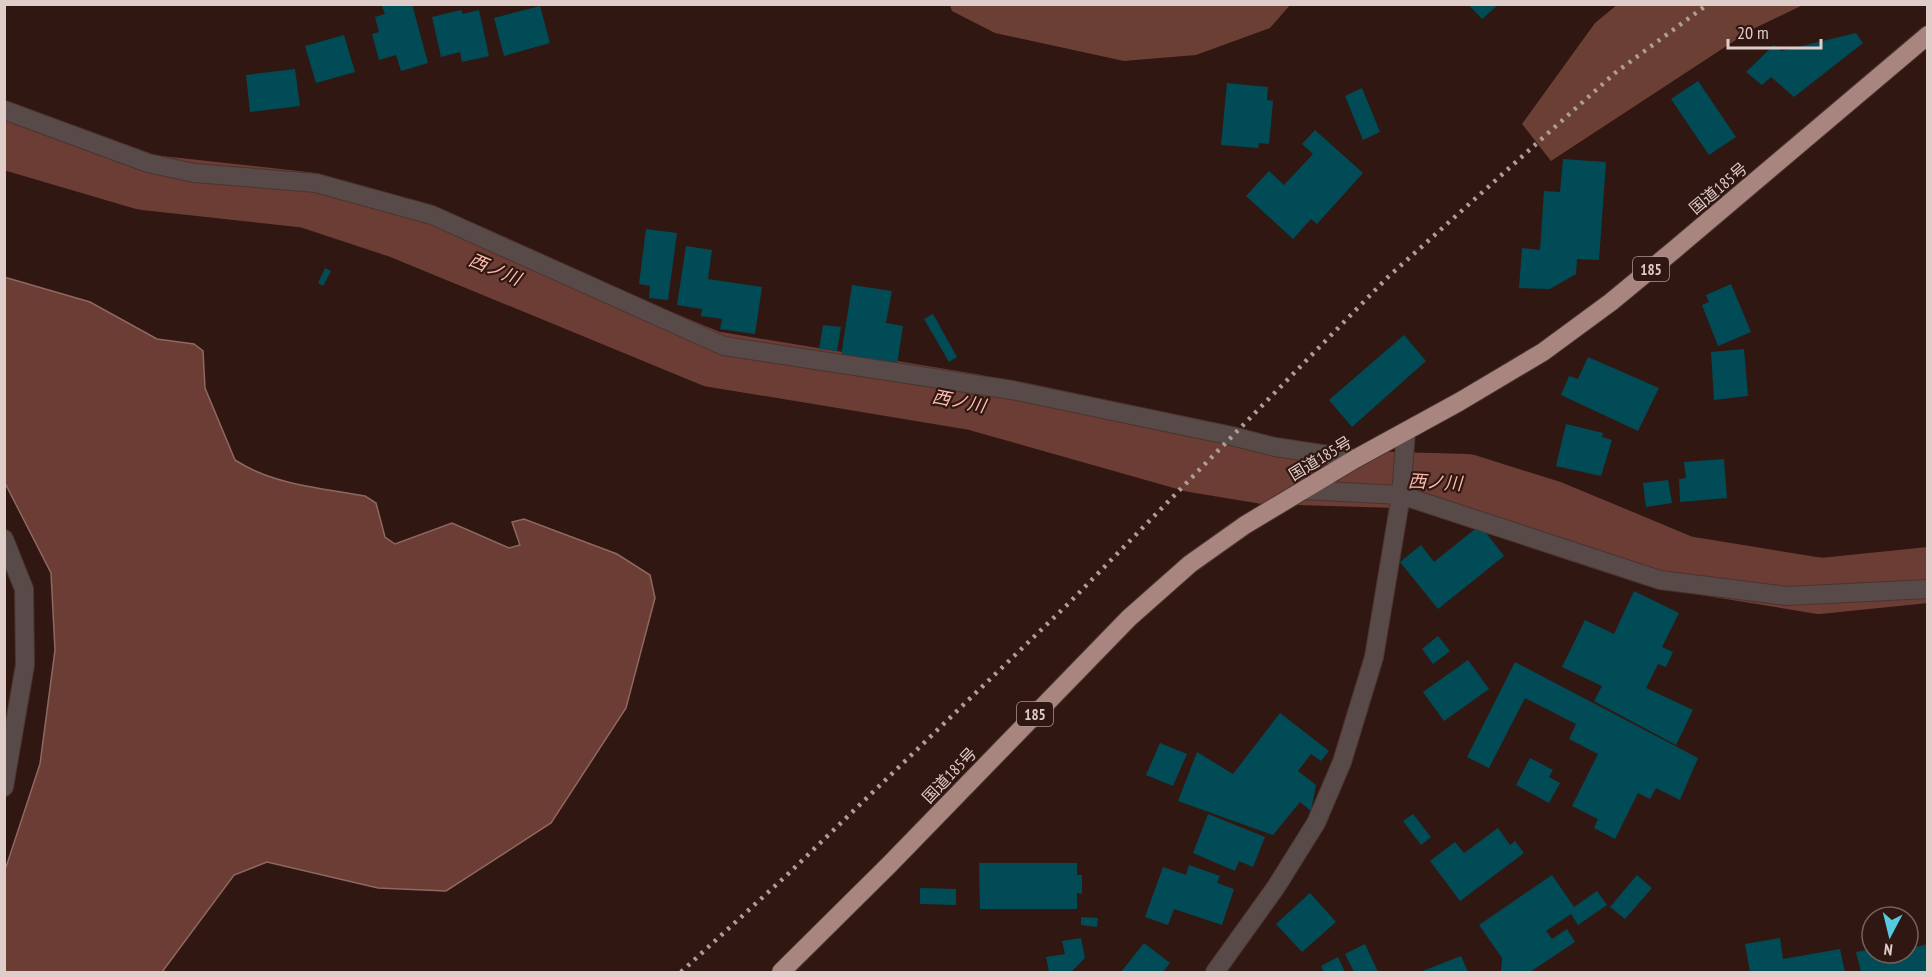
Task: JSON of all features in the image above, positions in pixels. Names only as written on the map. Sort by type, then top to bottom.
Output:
[{"type":"highway","name":"国道185号","points":[[781,972],[889,865],[1129,618],[1190,564],[1245,525],[1351,461],[1406,432],[1543,352],[1611,302],[1928,35]]},
{"type":"street","points":[[4,110],[148,163],[194,173],[316,183],[432,215],[724,346],[1012,390],[1275,447],[1351,461]]},
{"type":"street","points":[[1215,972],[1276,887],[1316,823],[1342,762],[1374,657],[1402,490],[1406,432]]},
{"type":"street","points":[[1308,488],[1402,490],[1660,580],[1786,596],[1928,589]]},
{"type":"street","points":[[4,539],[24,589],[25,665],[4,787]]},
{"type":"shaded area","points":[[950,4],[1290,5],[1270,28],[1196,55],[1124,61],[995,33],[952,11]]},
{"type":"shaded area","points":[[1618,4],[1803,5],[1751,30],[1551,161],[1522,124],[1595,23]]},
{"type":"shaded area","points":[[4,277],[90,302],[157,339],[194,344],[203,351],[205,388],[235,460],[281,480],[365,496],[376,503],[385,537],[395,544],[452,523],[509,548],[520,545],[512,522],[524,519],[617,554],[650,575],[655,598],[626,708],[551,823],[446,891],[378,888],[267,862],[234,875],[162,972],[5,972],[5,870],[40,764],[55,650],[51,573],[5,483]]},
{"type":"building","points":[[412,4],[428,63],[401,71],[396,55],[379,60],[372,34],[379,32],[375,17],[385,14],[382,6]]},
{"type":"building","points":[[1468,4],[1499,4],[1482,19]]},
{"type":"building","points":[[540,6],[550,43],[504,56],[494,18]]},
{"type":"building","points":[[461,10],[463,14],[479,10],[489,56],[462,62],[460,52],[441,57],[432,17]]},
{"type":"building","points":[[1856,33],[1863,43],[1794,97],[1771,77],[1762,85],[1746,72],[1774,45],[1781,51]]},
{"type":"building","points":[[344,35],[355,72],[316,83],[305,46]]},
{"type":"building","points":[[295,69],[300,106],[250,112],[246,75]]},
{"type":"building","points":[[1698,81],[1736,137],[1709,155],[1671,99]]},
{"type":"building","points":[[1227,83],[1268,87],[1267,100],[1273,101],[1269,144],[1259,143],[1258,148],[1221,145]]},
{"type":"building","points":[[1362,88],[1380,132],[1363,140],[1345,96]]},
{"type":"building","points":[[1315,130],[1363,173],[1317,224],[1311,219],[1293,239],[1246,196],[1269,171],[1284,185],[1313,154],[1302,144]]},
{"type":"building","points":[[1563,159],[1606,162],[1599,260],[1577,259],[1576,274],[1550,289],[1519,288],[1522,248],[1540,250],[1544,191],[1560,192]]},
{"type":"building","points":[[646,229],[677,233],[668,300],[649,298],[650,286],[639,284]]},
{"type":"building","points":[[686,246],[712,250],[708,279],[762,287],[755,334],[720,329],[722,319],[701,316],[702,309],[677,305]]},
{"type":"building","points":[[325,268],[331,271],[323,286],[318,283]]},
{"type":"building","points":[[1731,284],[1751,332],[1718,346],[1702,305],[1709,302],[1706,295]]},
{"type":"building","points":[[852,285],[892,291],[886,323],[903,326],[897,365],[841,356]]},
{"type":"building","points":[[933,314],[957,357],[949,362],[924,319]]},
{"type":"building","points":[[823,325],[841,327],[837,351],[819,349]]},
{"type":"building","points":[[1404,335],[1426,361],[1352,427],[1329,400]]},
{"type":"building","points":[[1744,349],[1748,396],[1714,400],[1711,352]]},
{"type":"building","points":[[1588,357],[1659,388],[1638,431],[1561,395],[1569,376],[1578,379]]},
{"type":"building","points":[[1566,424],[1603,433],[1602,437],[1612,440],[1601,476],[1556,466]]},
{"type":"building","points":[[1724,459],[1727,498],[1680,502],[1679,479],[1686,478],[1684,462]]},
{"type":"building","points":[[1668,480],[1672,503],[1646,507],[1643,483]]},
{"type":"building","points":[[1480,525],[1504,556],[1438,609],[1400,562],[1421,545],[1434,562]]},
{"type":"building","points":[[1634,591],[1679,613],[1662,647],[1673,652],[1666,667],[1658,664],[1646,688],[1693,710],[1676,745],[1594,701],[1602,686],[1562,667],[1585,620],[1614,634]]},
{"type":"building","points":[[1438,636],[1450,651],[1433,664],[1422,649]]},
{"type":"building","points":[[1468,660],[1489,689],[1444,721],[1423,692]]},
{"type":"building","points":[[1515,662],[1698,758],[1680,800],[1656,788],[1650,799],[1638,793],[1615,839],[1594,828],[1598,819],[1572,806],[1598,754],[1569,739],[1576,724],[1525,698],[1489,768],[1467,757]]},
{"type":"building","points":[[1280,713],[1329,751],[1321,761],[1311,754],[1298,771],[1316,785],[1311,811],[1300,802],[1273,835],[1178,801],[1197,752],[1233,774]]},
{"type":"building","points":[[1160,743],[1187,754],[1173,786],[1146,775]]},
{"type":"building","points":[[1530,758],[1553,770],[1549,777],[1560,783],[1549,803],[1516,785]]},
{"type":"building","points":[[1208,814],[1265,837],[1253,867],[1239,861],[1235,871],[1193,853]]},
{"type":"building","points":[[1413,814],[1431,837],[1421,845],[1403,821]]},
{"type":"building","points":[[1498,828],[1510,845],[1515,841],[1524,853],[1460,901],[1430,861],[1455,842],[1464,853]]},
{"type":"building","points":[[979,863],[1077,863],[1077,875],[1082,875],[1082,894],[1077,893],[1077,909],[980,909]]},
{"type":"building","points":[[1189,865],[1220,876],[1217,883],[1234,889],[1222,925],[1174,909],[1168,925],[1145,917],[1163,867],[1186,875]]},
{"type":"building","points":[[1552,875],[1574,907],[1597,891],[1607,905],[1578,925],[1571,914],[1546,931],[1552,939],[1567,929],[1575,942],[1530,972],[1501,972],[1502,958],[1479,925]]},
{"type":"building","points":[[1637,875],[1652,888],[1625,919],[1610,907]]},
{"type":"building","points":[[920,888],[956,889],[956,905],[920,904]]},
{"type":"building","points":[[1310,893],[1336,922],[1302,952],[1276,924]]},
{"type":"building","points":[[1081,917],[1098,918],[1097,927],[1081,925]]},
{"type":"building","points":[[1081,938],[1085,958],[1071,972],[1049,972],[1046,957],[1065,954],[1062,941]]},
{"type":"building","points":[[1780,938],[1783,959],[1840,949],[1845,972],[1750,972],[1745,944]]},
{"type":"building","points":[[1144,943],[1170,963],[1163,972],[1121,972]]},
{"type":"building","points":[[1365,944],[1378,972],[1354,972],[1345,954]]},
{"type":"building","points":[[1928,944],[1928,972],[1861,972],[1856,952],[1860,951],[1860,965],[1920,965],[1920,946]]},
{"type":"building","points":[[1461,956],[1468,972],[1420,972]]},
{"type":"building","points":[[1338,957],[1345,972],[1324,972],[1321,966]]},
{"type":"waterway","name":"西ノ川","points":[[4,141],[143,182],[307,200],[401,231],[712,359],[973,402],[1192,464],[1265,476],[1467,482],[1553,509],[1685,564],[1820,586],[1928,575]]},
{"type":"railway","points":[[681,972],[787,875],[1070,602],[1388,277],[1615,73],[1708,4]]}]
